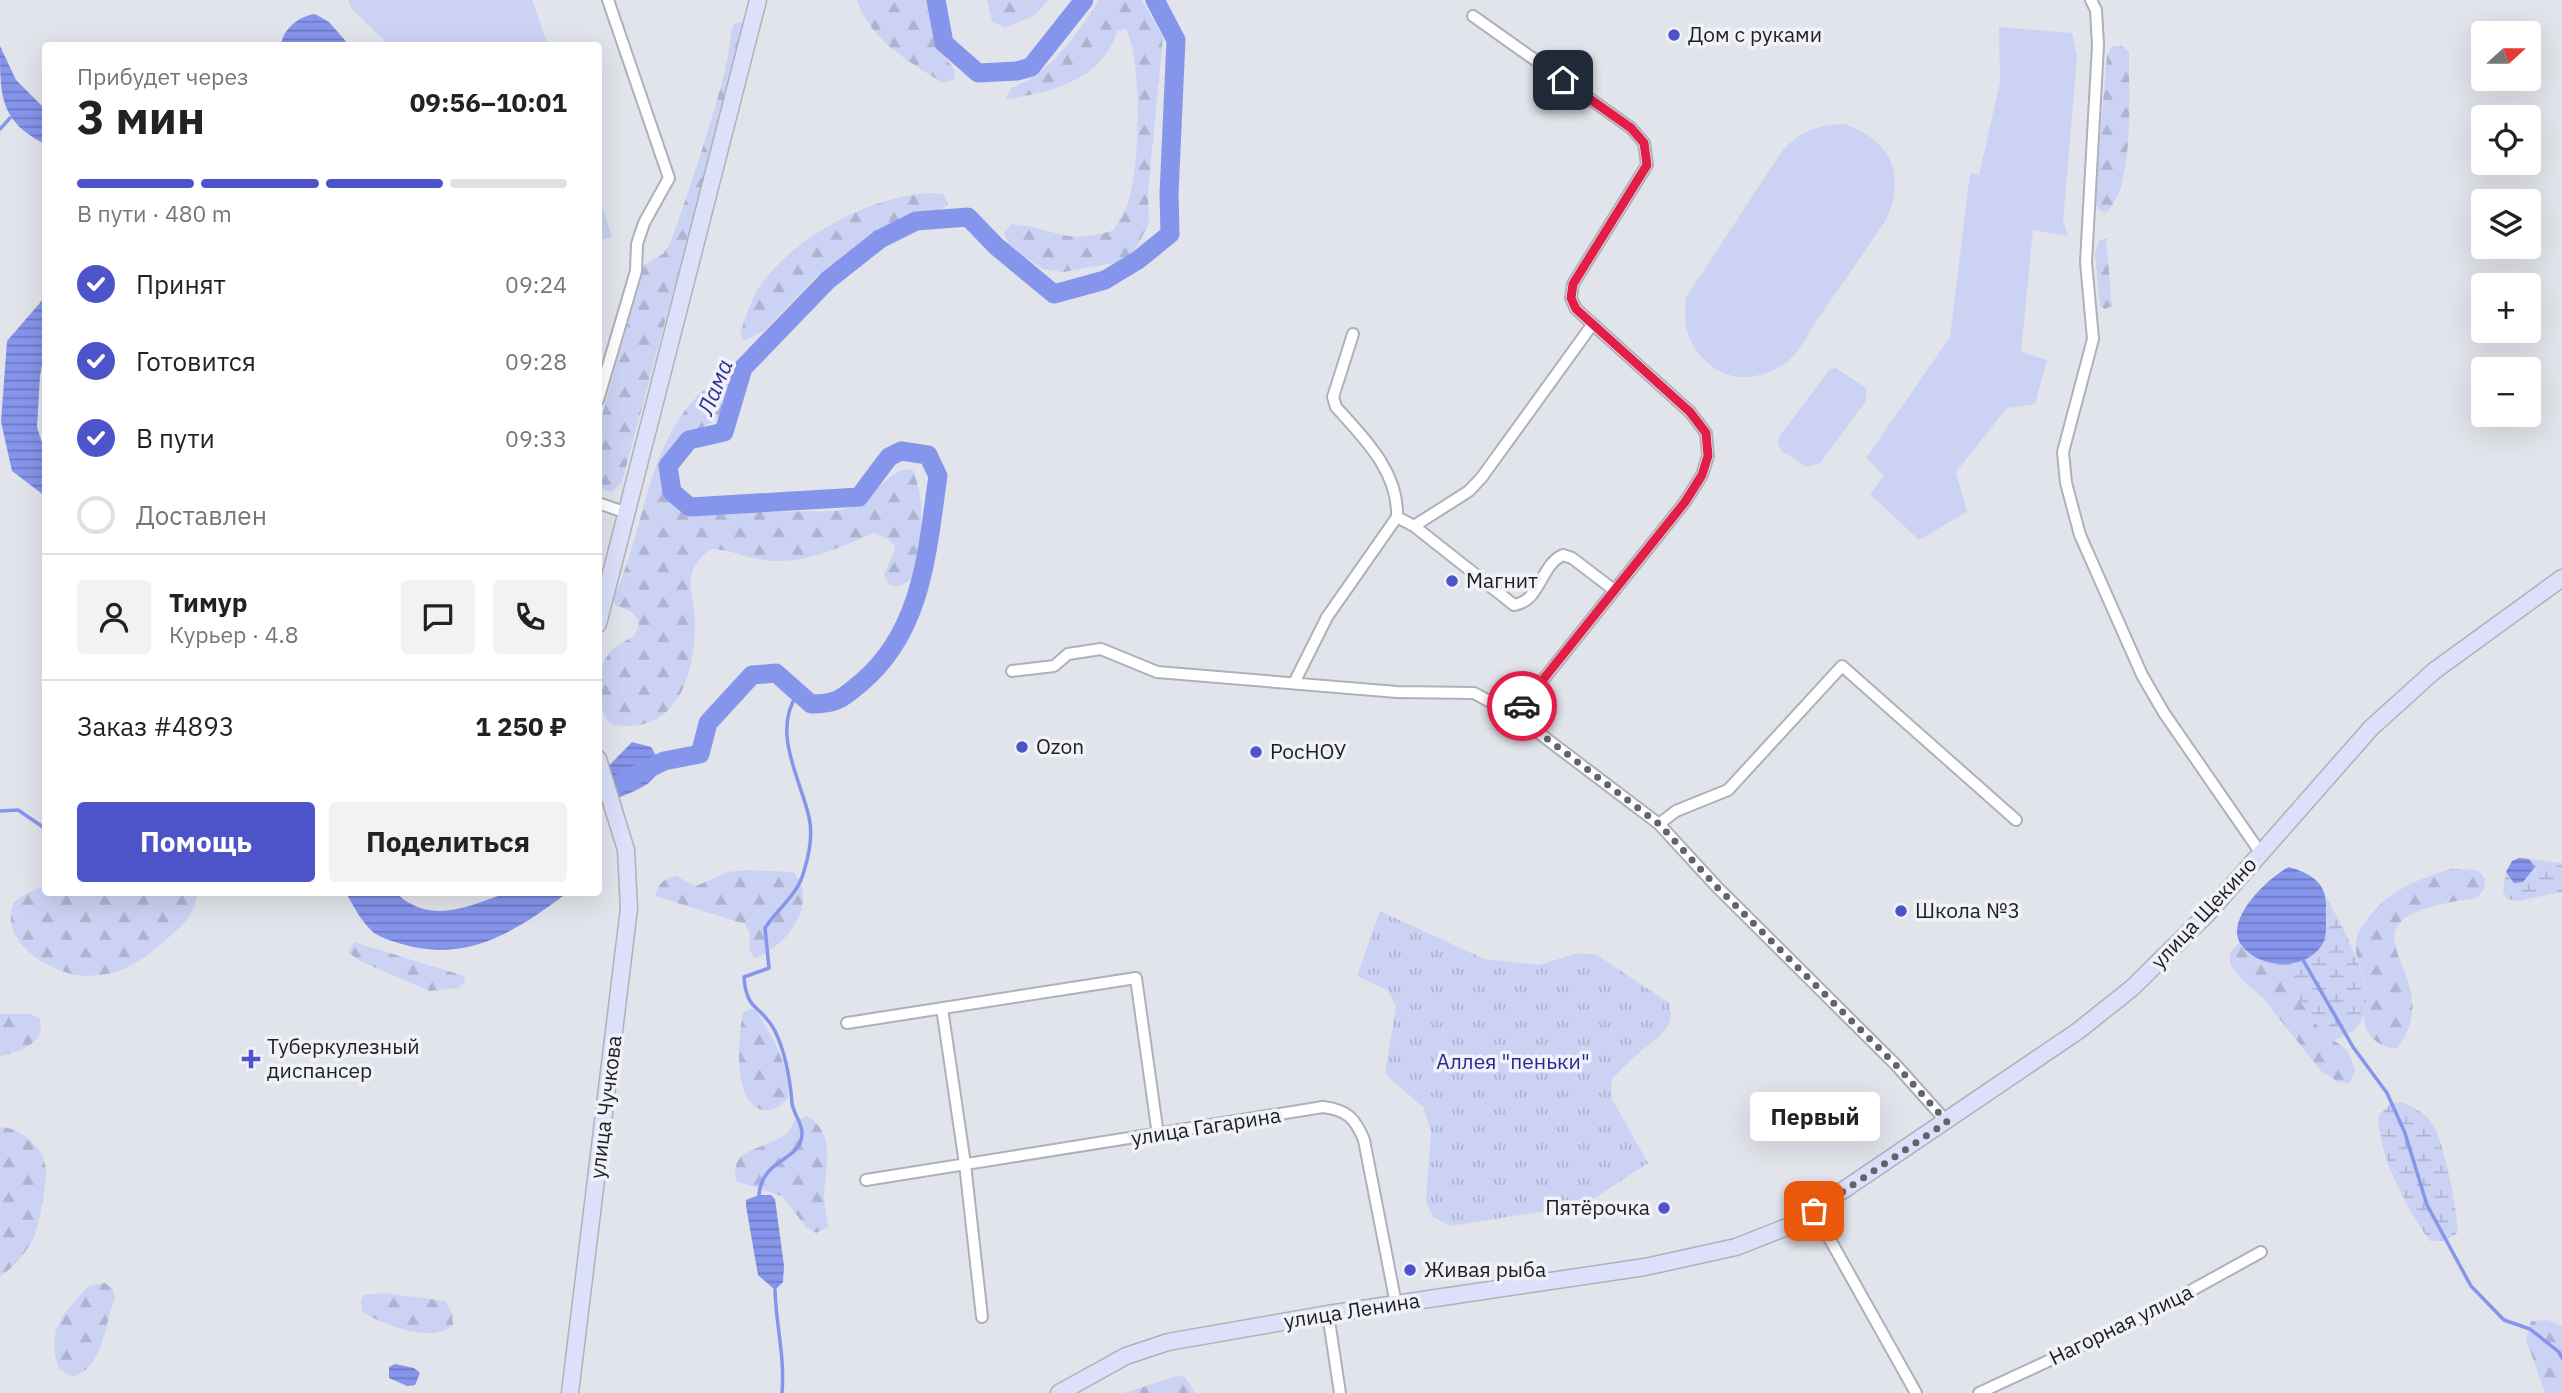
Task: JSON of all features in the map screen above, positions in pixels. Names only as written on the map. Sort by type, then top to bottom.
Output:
[{"type":"main road","points":[[602,609],[758,0]]},
{"type":"main road","name":"улица Щекино","points":[[1814,1211],[2078,1031],[2132,988],[2199,922],[2329,773],[2401,699],[2471,643],[2562,578]]},
{"type":"main road","name":"улица Чучкова","points":[[570,1393],[628,929],[630,883],[619,822],[602,771]]},
{"type":"main road","name":"улица Ленина","points":[[1059,1393],[1126,1356],[1168,1342],[1328,1314],[1691,1258],[1765,1237],[1814,1211]]},
{"type":"street","points":[[602,386],[636,271],[637,244],[644,223],[669,178],[608,0]]},
{"type":"street","points":[[2091,0],[2096,10],[2098,45],[2085,262],[2093,339],[2063,452],[2066,483],[2080,535],[2142,675],[2164,713],[2260,852]]},
{"type":"street","points":[[1473,16],[1631,128],[1644,143],[1647,165],[1573,284],[1571,298],[1576,309],[1690,412],[1706,433],[1708,456],[1702,475],[1685,502],[1516,715]]},
{"type":"street","points":[[1414,526],[1469,491],[1482,477],[1592,324]]},
{"type":"street","points":[[1294,683],[1327,617],[1397,517],[1394,493],[1378,454],[1336,407],[1333,397],[1353,334]]},
{"type":"street","points":[[602,504],[627,513]]},
{"type":"street","points":[[1397,517],[1414,526],[1514,605],[1530,598],[1549,566],[1563,555],[1572,558],[1614,590]]},
{"type":"street","points":[[1012,671],[1054,666],[1068,654],[1101,649],[1157,672],[1397,692],[1474,693],[1516,715],[1659,824],[1717,887],[1896,1065],[1947,1122]]},
{"type":"street","points":[[1659,824],[1676,811],[1728,790],[1842,667],[2016,820]]},
{"type":"street","points":[[847,1023],[1136,978],[1158,1135]]},
{"type":"street","points":[[942,1008],[965,1164],[982,1317]]},
{"type":"street","name":"улица Гагарина","points":[[866,1180],[1323,1107],[1348,1113],[1357,1122],[1364,1140],[1396,1304]]},
{"type":"street","points":[[1814,1211],[1916,1393]]},
{"type":"street","name":"Нагорная улица","points":[[1979,1393],[2145,1316],[2261,1252]]},
{"type":"street","points":[[1328,1314],[1340,1393]]},
{"type":"green space","points":[[348,0],[532,0],[547,42],[386,42],[352,9]]},
{"type":"green space","points":[[857,0],[928,0],[936,38],[943,54],[955,70],[954,80],[943,83],[892,49],[871,27]]},
{"type":"green space","points":[[987,0],[1048,0],[1035,15],[1005,28],[992,21]]},
{"type":"green space","points":[[1099,0],[1142,0],[1163,37],[1148,192],[1149,223],[1134,252],[1118,262],[1064,272],[1043,269],[1009,245],[1004,232],[1012,224],[1072,236],[1098,234],[1114,230],[1127,206],[1135,168],[1138,117],[1135,66],[1126,29],[1117,31],[1110,48],[1100,61],[1073,81],[1040,93],[1006,99],[1011,88],[1038,73],[1061,52]]},
{"type":"green space","points":[[741,22],[744,27],[622,482],[612,492],[602,489],[602,416],[644,265],[663,254],[670,244],[693,177],[715,108],[734,24]]},
{"type":"green space","points":[[1999,27],[2072,33],[2077,57],[2063,221],[2068,236],[2033,230],[2021,352],[2047,360],[2035,404],[2007,408],[1956,472],[1967,512],[1919,540],[1870,494],[1884,476],[1866,458],[1950,337],[1970,173],[1979,175],[2000,83]]},
{"type":"green space","points":[[2113,46],[2122,46],[2129,52],[2128,137],[2122,182],[2116,200],[2106,213],[2099,210],[2095,200],[2107,55]]},
{"type":"green space","points":[[1844,124],[1873,139],[1891,161],[1895,188],[1886,220],[1800,348],[1788,361],[1770,372],[1749,377],[1738,377],[1718,370],[1702,357],[1691,342],[1685,316],[1686,297],[1783,150],[1810,130]]},
{"type":"green space","points":[[943,194],[948,204],[939,211],[885,226],[815,278],[764,331],[744,341],[740,333],[757,291],[780,262],[798,247],[839,220],[861,210],[907,196]]},
{"type":"green space","points":[[602,206],[612,237],[602,239]]},
{"type":"green space","points":[[2106,239],[2112,306],[2105,309],[2100,306],[2095,254],[2099,241]]},
{"type":"green space","points":[[1836,368],[1866,388],[1866,401],[1819,464],[1806,467],[1782,451],[1778,444],[1779,437],[1829,370]]},
{"type":"green space","points":[[719,379],[729,383],[731,396],[729,406],[723,414],[685,438],[670,455],[664,476],[666,487],[678,504],[700,513],[838,511],[859,503],[899,472],[913,470],[918,484],[921,524],[911,579],[901,586],[890,586],[884,575],[895,549],[894,545],[874,533],[821,554],[793,560],[764,560],[711,549],[697,562],[692,573],[694,641],[686,680],[679,697],[668,710],[654,720],[635,726],[613,725],[602,710],[602,668],[611,651],[634,635],[638,624],[635,615],[616,606],[613,599],[625,571],[662,451],[676,424],[695,399]]},
{"type":"green space","points":[[2529,859],[2562,863],[2562,892],[2517,901],[2507,899],[2503,892],[2506,872],[2514,882],[2535,868]]},
{"type":"green space","points":[[2451,869],[2478,870],[2485,879],[2484,889],[2477,898],[2428,908],[2403,920],[2395,935],[2397,952],[2411,995],[2411,1020],[2397,1048],[2391,1048],[2371,1037],[2365,1026],[2365,983],[2356,950],[2359,932],[2374,911],[2393,894],[2414,882]]},
{"type":"green space","points":[[728,872],[793,872],[801,884],[803,896],[796,923],[788,934],[778,945],[754,958],[749,949],[750,934],[745,924],[655,896],[662,882],[672,877],[676,876],[696,886]]},
{"type":"green space","points":[[42,886],[42,896],[197,896],[191,914],[184,924],[144,958],[114,972],[80,976],[39,960],[19,941],[13,930],[11,917],[13,903]]},
{"type":"green space","points":[[2326,896],[2355,955],[2363,977],[2366,998],[2363,1016],[2353,1031],[2332,1040],[2321,1031],[2276,964],[2293,963],[2315,953],[2323,936]]},
{"type":"green space","name":"Аллея \"пеньки\"","points":[[1380,911],[1484,959],[1539,965],[1578,953],[1597,955],[1669,1003],[1670,1020],[1664,1032],[1611,1080],[1612,1099],[1648,1163],[1584,1205],[1450,1226],[1433,1217],[1426,1201],[1431,1133],[1424,1108],[1385,1074],[1396,1006],[1387,990],[1357,976]]},
{"type":"green space","points":[[354,942],[464,976],[465,981],[459,988],[430,991],[360,961],[348,952]]},
{"type":"green space","points":[[2240,942],[2251,953],[2276,964],[2321,1031],[2347,1050],[2355,1070],[2350,1083],[2338,1082],[2321,1071],[2263,998],[2240,978],[2230,964],[2230,953]]},
{"type":"green space","points":[[750,1009],[756,1010],[768,1030],[786,1074],[788,1098],[772,1109],[760,1109],[751,1103],[741,1081],[741,1024],[743,1013]]},
{"type":"green space","points":[[0,1014],[31,1014],[40,1019],[39,1035],[23,1049],[0,1056]]},
{"type":"green space","points":[[2401,1102],[2429,1119],[2441,1144],[2457,1223],[2457,1233],[2446,1241],[2430,1241],[2412,1213],[2389,1166],[2378,1117],[2390,1104]]},
{"type":"green space","points":[[807,1116],[823,1133],[827,1153],[824,1199],[828,1227],[816,1233],[806,1227],[782,1196],[736,1181],[736,1167],[740,1158],[780,1138],[789,1131],[794,1121]]},
{"type":"green space","points":[[3,1127],[18,1132],[32,1142],[45,1162],[46,1176],[35,1235],[20,1258],[0,1276],[0,1129]]},
{"type":"green space","points":[[105,1283],[112,1288],[115,1298],[102,1344],[91,1364],[73,1377],[59,1369],[54,1343],[56,1332],[65,1313],[90,1285]]},
{"type":"green space","points":[[383,1293],[445,1301],[452,1313],[453,1325],[433,1333],[421,1333],[394,1327],[362,1311],[361,1300],[364,1295]]},
{"type":"green space","points":[[2548,1320],[2562,1326],[2562,1393],[2545,1393],[2526,1339],[2531,1321]]},
{"type":"green space","points":[[1178,1376],[1185,1377],[1195,1393],[1124,1393]]},
{"type":"water","points":[[315,14],[329,22],[346,42],[282,42],[293,24],[303,17]]},
{"type":"water","points":[[0,46],[16,80],[42,106],[42,142],[19,126],[11,116],[2,93]]},
{"type":"water","points":[[42,300],[42,366],[37,427],[42,443],[42,494],[12,471],[1,422],[7,341]]},
{"type":"water","points":[[632,742],[651,747],[658,761],[657,772],[652,780],[602,806],[602,773]]},
{"type":"water","points":[[2519,858],[2529,859],[2535,867],[2523,882],[2514,883],[2506,872],[2512,861]]},
{"type":"water","points":[[2289,867],[2310,876],[2320,885],[2326,898],[2325,935],[2316,952],[2306,959],[2295,963],[2270,963],[2248,952],[2240,943],[2237,933],[2239,922],[2244,910],[2261,888]]},
{"type":"water","points":[[348,896],[400,896],[423,909],[436,911],[464,907],[498,896],[563,896],[513,930],[494,939],[454,949],[432,950],[405,945],[377,934],[361,919]]},
{"type":"water","points":[[759,1195],[771,1195],[775,1199],[784,1266],[783,1282],[775,1290],[758,1275],[746,1206],[746,1200]]},
{"type":"water","points":[[395,1364],[414,1368],[420,1373],[415,1385],[407,1386],[389,1378],[389,1367]]},
{"type":"waterway","name":"Лама","points":[[936,0],[944,43],[978,73],[1017,71],[1031,67],[1084,0]]},
{"type":"waterway","name":"Лама","points":[[602,792],[664,761],[700,754],[708,723],[752,675],[776,673],[811,704],[820,704],[833,702],[844,696],[882,661],[898,638],[919,588],[938,476],[928,455],[901,451],[889,457],[859,497],[690,507],[672,492],[668,466],[689,440],[724,432],[743,368],[828,280],[880,239],[916,221],[968,217],[996,246],[1054,294],[1105,280],[1138,260],[1170,234],[1169,194],[1176,40],[1155,0]]},
{"type":"waterway","points":[[0,129],[10,118]]},
{"type":"waterway","points":[[759,1195],[767,1173],[796,1150],[802,1133],[793,1107],[787,1066],[779,1040],[770,1023],[751,1003],[744,977],[769,968],[765,928],[797,887],[809,851],[809,817],[787,739],[790,708],[798,693]]},
{"type":"waterway","points":[[0,811],[18,810],[42,826]]},
{"type":"waterway","points":[[2303,960],[2353,1047],[2387,1093],[2405,1133],[2427,1205],[2471,1286],[2504,1320],[2530,1329],[2559,1352],[2562,1358]]},
{"type":"waterway","points":[[775,1290],[782,1393]]},
{"type":"way so far","points":[[1522,706],[1516,715],[1659,824],[1717,887],[1896,1065],[1947,1122],[1814,1211]]},
{"type":"place","name":"Дом с руками","points":[[1674,35]]},
{"type":"place","name":"Магнит","points":[[1452,581]]},
{"type":"place","name":"Ozon","points":[[1022,747]]},
{"type":"place","name":"РосНОУ","points":[[1256,752]]},
{"type":"place","name":"Школа №3","points":[[1901,911]]},
{"type":"place","name":"Туберкулезный диспансер","points":[[251,1059]]},
{"type":"place","name":"Пятёрочка","points":[[1664,1208]]},
{"type":"place","name":"Первый","points":[[1814,1211]]},
{"type":"place","name":"Живая рыба","points":[[1410,1270]]},
{"type":"route","points":[[1522,706],[1685,502],[1702,475],[1708,456],[1706,433],[1690,412],[1607,339],[1576,309],[1571,298],[1573,284],[1647,165],[1644,143],[1631,128],[1563,80]]}]
